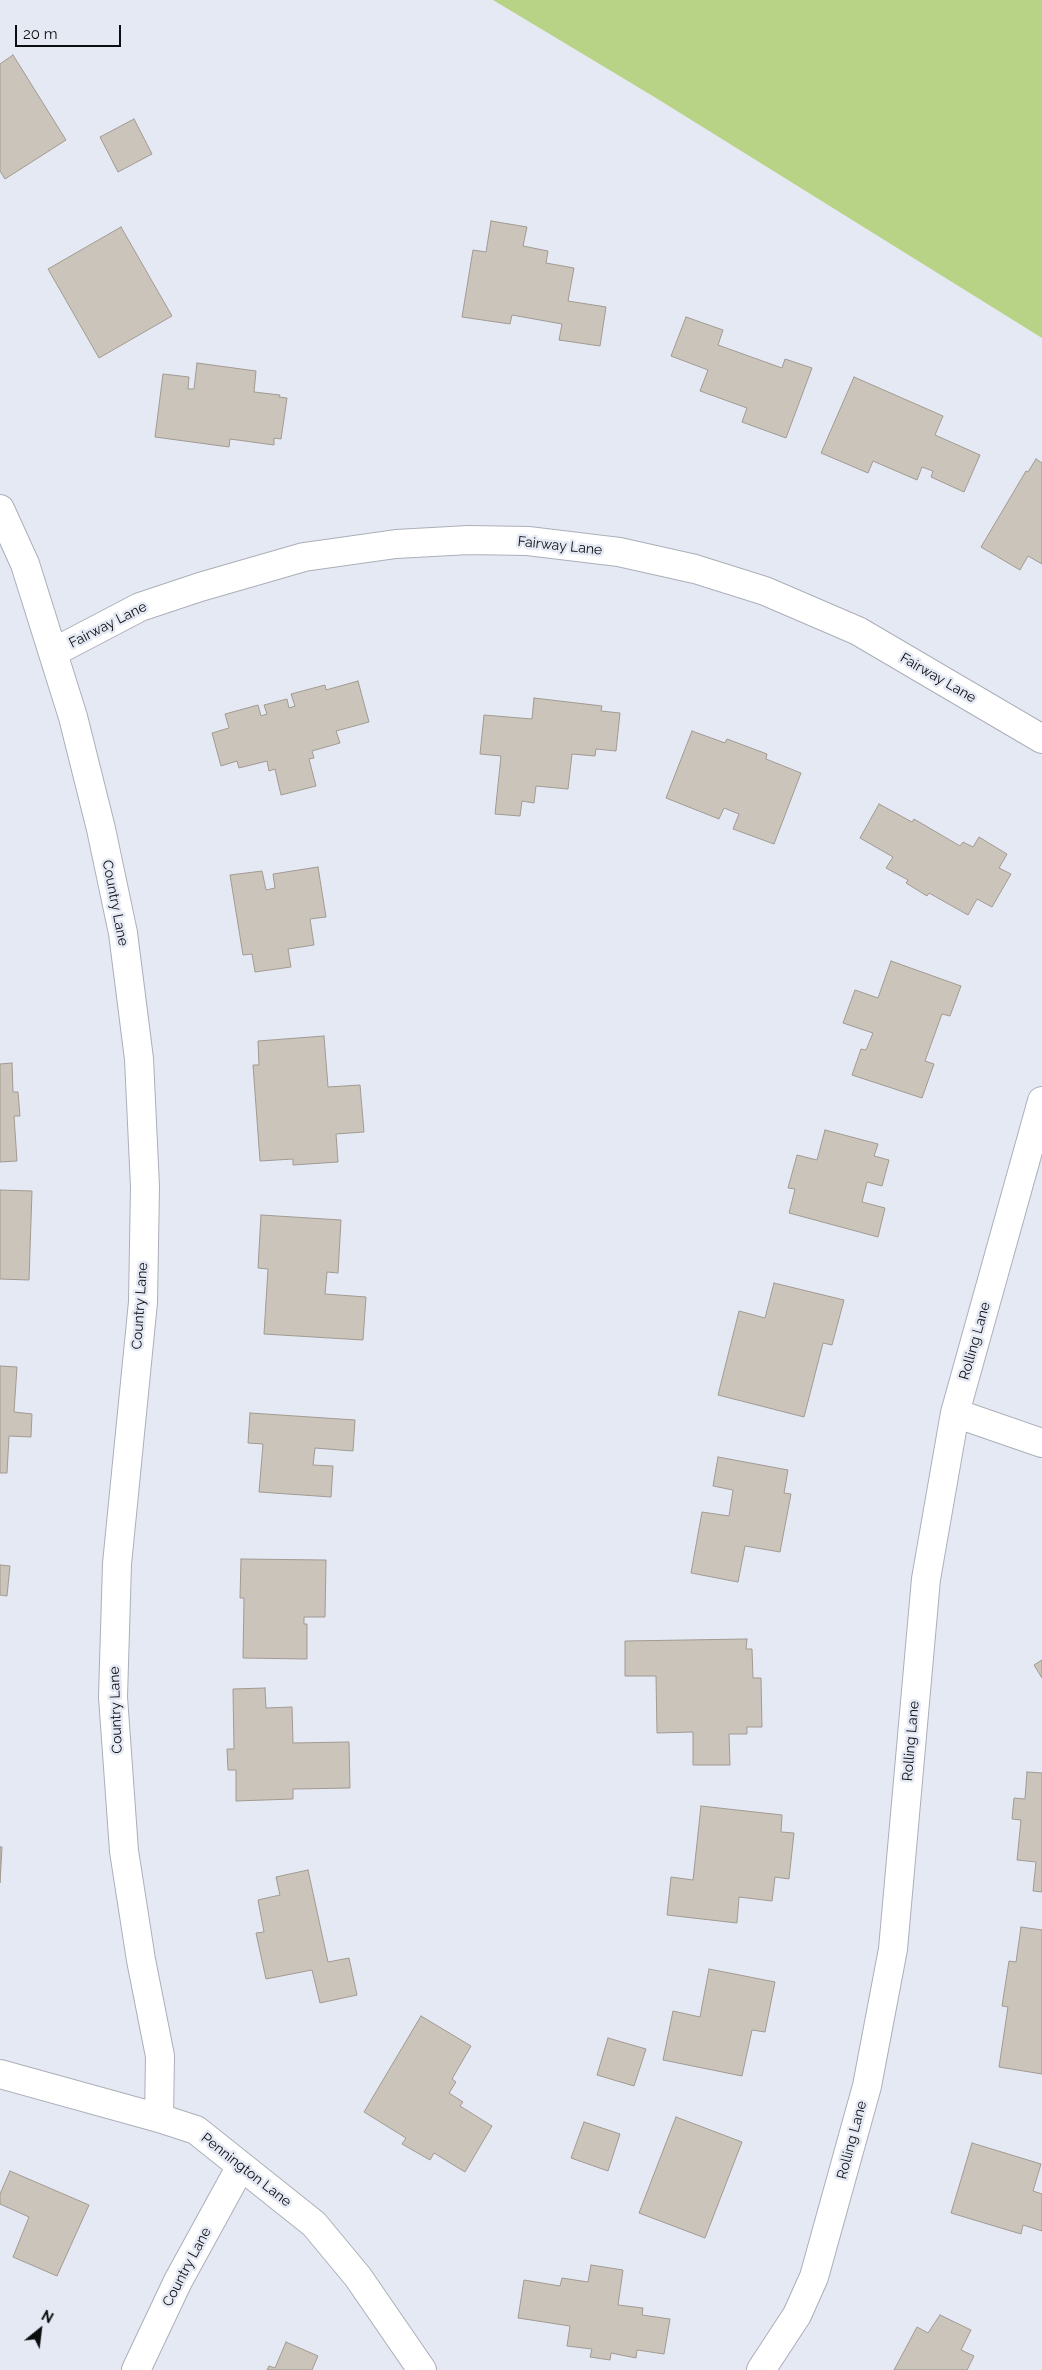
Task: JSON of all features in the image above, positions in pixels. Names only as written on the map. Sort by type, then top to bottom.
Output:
[{"type":"street","name":"Country Lane","points":[[0,509],[24,564],[54,652],[73,717],[96,810],[122,933],[138,1059],[145,1187],[142,1302],[117,1564],[113,1697],[124,1851],[141,1960],[160,2056],[162,2077],[159,2118]]},
{"type":"street","name":"Fairway Lane","points":[[54,652],[140,607],[304,557],[396,544],[469,540],[528,541],[618,552],[695,569],[765,591],[858,631],[1042,739]]},
{"type":"street","name":"Rolling Lane","points":[[761,2370],[797,2315],[814,2277],[854,2137],[869,2076],[893,1949],[926,1579],[955,1413],[1042,1101]]},
{"type":"street","points":[[955,1413],[1042,1443]]},
{"type":"street","name":"Pennington Lane","points":[[0,2074],[196,2130],[314,2224],[358,2277],[422,2370]]},
{"type":"street","name":"Country Lane","points":[[136,2370],[178,2281],[241,2166]]},
{"type":"green space","points":[[493,0],[1042,0],[1042,338],[656,98]]},
{"type":"building","points":[[13,55],[66,140],[5,179],[0,171],[0,64]]},
{"type":"building","points":[[134,119],[152,154],[118,172],[100,137]]},
{"type":"building","points":[[491,221],[527,227],[523,246],[548,251],[546,263],[574,268],[568,301],[606,307],[600,346],[559,340],[562,324],[512,315],[510,324],[462,317],[473,250],[486,252]]},
{"type":"building","points":[[121,227],[172,316],[99,358],[48,269]]},
{"type":"building","points":[[686,317],[723,330],[718,345],[782,368],[785,359],[812,368],[786,438],[742,422],[747,408],[700,391],[708,370],[671,356]]},
{"type":"building","points":[[197,363],[256,371],[254,392],[280,395],[279,397],[287,398],[281,439],[274,438],[274,445],[230,439],[229,447],[155,437],[163,374],[189,377],[188,389],[194,389]]},
{"type":"building","points":[[854,377],[943,416],[935,435],[980,455],[964,492],[931,477],[933,471],[922,467],[917,480],[873,461],[868,473],[821,453]]},
{"type":"building","points":[[1036,459],[1042,463],[1042,564],[1028,556],[1020,570],[981,547],[1026,471],[1028,472]]},
{"type":"building","points":[[358,681],[369,722],[336,731],[340,743],[312,751],[314,758],[309,759],[316,786],[281,795],[275,769],[269,771],[267,761],[239,768],[237,761],[221,766],[212,733],[229,728],[225,714],[258,705],[261,716],[267,714],[264,705],[287,699],[289,708],[295,706],[291,694],[325,685],[326,690]]},
{"type":"building","points":[[534,698],[602,706],[601,711],[620,713],[616,751],[596,749],[595,756],[572,754],[568,789],[536,786],[534,803],[522,801],[520,816],[495,814],[501,756],[480,754],[484,715],[532,719]]},
{"type":"building","points":[[692,731],[725,743],[727,739],[767,754],[766,759],[801,773],[774,844],[733,829],[739,814],[724,808],[719,819],[666,798]]},
{"type":"building","points":[[879,804],[912,822],[914,819],[960,846],[963,842],[973,847],[979,837],[1007,854],[999,868],[1011,874],[992,907],[977,899],[968,915],[929,893],[927,896],[906,883],[908,880],[886,868],[893,857],[860,838]]},
{"type":"building","points":[[318,867],[326,917],[310,919],[314,945],[288,949],[291,967],[255,972],[252,954],[243,955],[230,875],[262,871],[266,890],[275,888],[273,874]]},
{"type":"building","points":[[891,961],[961,986],[950,1016],[942,1014],[925,1061],[934,1064],[922,1098],[852,1075],[861,1049],[866,1050],[873,1033],[843,1023],[855,990],[878,998]]},
{"type":"building","points":[[324,1036],[328,1087],[360,1085],[364,1132],[336,1134],[338,1162],[293,1165],[293,1159],[260,1161],[253,1065],[259,1065],[258,1041]]},
{"type":"building","points":[[12,1063],[13,1092],[18,1092],[20,1116],[14,1116],[17,1161],[0,1162],[0,1064]]},
{"type":"building","points":[[825,1130],[878,1144],[874,1156],[889,1160],[882,1186],[867,1182],[862,1202],[885,1208],[878,1237],[789,1213],[795,1189],[788,1188],[797,1155],[817,1160]]},
{"type":"building","points":[[0,1190],[32,1191],[29,1280],[0,1279]]},
{"type":"building","points":[[261,1215],[341,1220],[338,1273],[327,1272],[325,1294],[366,1297],[363,1340],[264,1334],[268,1269],[258,1268]]},
{"type":"building","points":[[774,1283],[844,1300],[832,1345],[823,1343],[804,1417],[718,1395],[739,1311],[765,1318]]},
{"type":"building","points":[[0,1366],[17,1367],[14,1412],[32,1414],[31,1437],[9,1436],[7,1473],[0,1473]]},
{"type":"building","points":[[250,1413],[355,1420],[353,1451],[315,1448],[313,1465],[333,1466],[331,1497],[259,1492],[263,1444],[248,1443]]},
{"type":"building","points":[[718,1457],[788,1470],[784,1493],[791,1494],[780,1552],[745,1546],[738,1582],[691,1573],[702,1512],[729,1516],[733,1490],[713,1486]]},
{"type":"building","points":[[241,1559],[326,1560],[325,1617],[304,1617],[304,1624],[307,1624],[307,1659],[243,1658],[244,1598],[240,1598]]},
{"type":"building","points":[[0,1565],[10,1566],[7,1596],[0,1595]]},
{"type":"building","points":[[747,1639],[746,1649],[752,1649],[753,1678],[761,1678],[762,1727],[747,1727],[747,1734],[729,1734],[730,1765],[693,1765],[693,1732],[657,1733],[656,1676],[625,1676],[625,1641]]},
{"type":"building","points":[[1042,1660],[1042,1678],[1034,1665]]},
{"type":"building","points":[[265,1688],[266,1708],[292,1707],[293,1743],[349,1742],[350,1788],[293,1789],[293,1799],[236,1801],[236,1770],[228,1770],[227,1749],[234,1749],[233,1689]]},
{"type":"building","points":[[1027,1772],[1042,1773],[1042,1892],[1033,1891],[1036,1862],[1017,1860],[1021,1820],[1012,1819],[1014,1798],[1025,1799]]},
{"type":"building","points":[[701,1806],[782,1815],[781,1832],[794,1833],[789,1879],[775,1877],[772,1901],[739,1897],[737,1923],[667,1915],[671,1877],[693,1880]]},
{"type":"building","points":[[0,1847],[2,1847],[0,1883]]},
{"type":"building","points":[[308,1870],[328,1962],[349,1958],[357,1995],[320,2003],[312,1970],[266,1979],[256,1933],[264,1932],[258,1900],[280,1895],[276,1877]]},
{"type":"building","points":[[1021,1927],[1042,1930],[1042,2074],[999,2067],[1008,2007],[1002,2006],[1009,1961],[1016,1962]]},
{"type":"building","points":[[709,1969],[775,1982],[765,2032],[752,2030],[742,2076],[663,2060],[673,2011],[700,2017]]},
{"type":"building","points":[[421,2016],[471,2046],[452,2079],[456,2082],[449,2093],[463,2102],[460,2106],[492,2126],[465,2172],[434,2153],[430,2160],[402,2144],[406,2138],[364,2112]]},
{"type":"building","points":[[608,2038],[646,2049],[634,2086],[597,2075]]},
{"type":"building","points":[[676,2117],[742,2142],[705,2238],[639,2213]]},
{"type":"building","points":[[584,2122],[620,2134],[608,2171],[571,2158]]},
{"type":"building","points":[[972,2143],[1041,2164],[1033,2191],[1042,2194],[1042,2231],[1023,2225],[1021,2234],[951,2213]]},
{"type":"building","points":[[10,2171],[89,2205],[57,2276],[13,2257],[29,2217],[0,2204],[0,2194]]},
{"type":"building","points":[[591,2265],[623,2270],[618,2305],[643,2308],[642,2315],[670,2319],[664,2354],[637,2350],[636,2358],[611,2353],[610,2360],[590,2357],[592,2349],[567,2346],[570,2326],[518,2318],[524,2280],[560,2286],[562,2278],[588,2282]]},
{"type":"building","points":[[940,2315],[971,2330],[961,2350],[974,2356],[967,2370],[894,2370],[917,2327],[928,2333]]},
{"type":"building","points":[[286,2342],[318,2356],[312,2370],[267,2370],[269,2366],[275,2368]]}]
